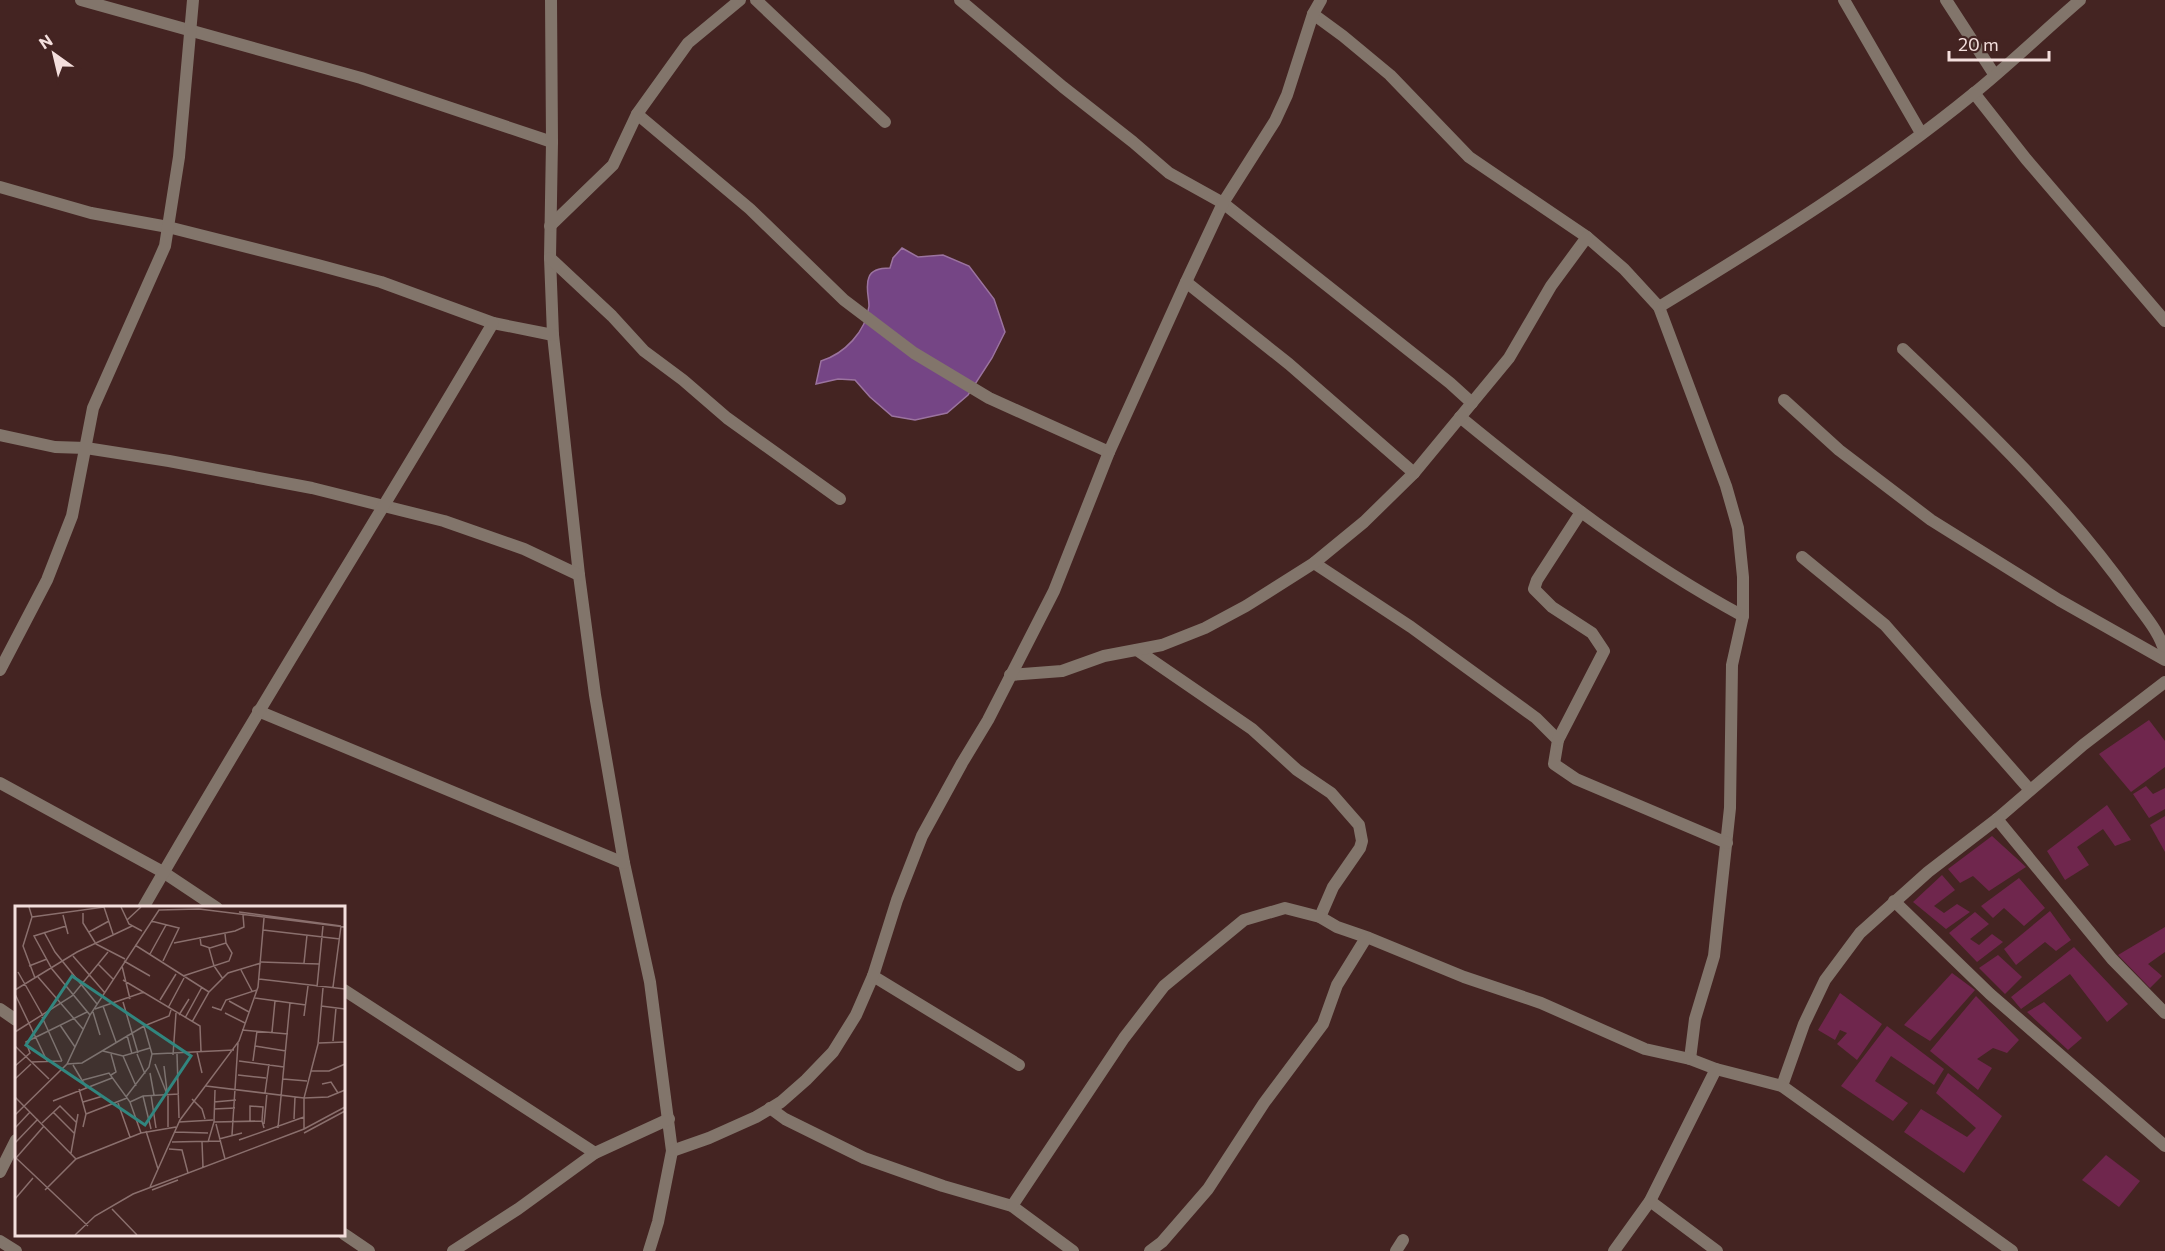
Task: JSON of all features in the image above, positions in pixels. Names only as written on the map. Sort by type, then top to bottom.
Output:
[{"type":"street","points":[[81,0],[361,78],[552,142]]},
{"type":"street","points":[[0,670],[46,580],[72,516],[93,408],[165,246],[179,157],[193,0]]},
{"type":"street","points":[[551,0],[550,258],[553,335],[579,575],[595,695],[624,862],[651,982],[672,1151],[658,1222],[649,1251]]},
{"type":"street","points":[[550,225],[613,165],[637,114],[688,43],[740,0]]},
{"type":"street","points":[[756,0],[885,122]]},
{"type":"street","points":[[960,0],[1169,173],[1223,203],[1450,383],[1472,403]]},
{"type":"street","points":[[672,1151],[709,1138],[756,1117],[770,1108],[806,1080],[832,1052],[856,1015],[873,976],[897,900],[922,836],[988,720],[1054,591],[1109,452],[1223,203],[1275,121],[1287,95],[1313,14],[1321,0]]},
{"type":"street","points":[[1844,0],[1921,134]]},
{"type":"street","points":[[1946,0],[1994,74]]},
{"type":"street","points":[[1659,307],[1784,230],[1921,134],[1974,93],[2080,0]]},
{"type":"street","points":[[1313,14],[1390,75],[1469,157],[1587,237],[1624,269],[1659,307],[1726,486],[1738,528],[1743,577],[1743,616],[1732,665],[1730,808],[1714,956],[1695,1019],[1690,1059]]},
{"type":"street","points":[[1974,93],[2026,159],[2165,321]]},
{"type":"street","points":[[637,114],[750,209],[844,300],[914,353],[989,398],[1109,452]]},
{"type":"street","points":[[0,187],[91,213],[168,227],[381,282],[493,323],[553,335]]},
{"type":"street","points":[[1010,675],[1062,670],[1104,656],[1162,645],[1205,628],[1246,606],[1314,563],[1364,522],[1414,473],[1509,358],[1551,286],[1587,237]]},
{"type":"street","points":[[550,258],[612,316],[644,351],[683,380],[727,418],[840,499]]},
{"type":"street","points":[[1186,282],[1289,364],[1414,473]]},
{"type":"street","points":[[144,906],[258,711],[385,506],[493,323]]},
{"type":"street","points":[[1903,349],[1984,426],[2069,519],[2121,583],[2162,641],[2165,653]]},
{"type":"street","points":[[1784,400],[1839,450],[1931,520],[2059,600],[2165,660]]},
{"type":"street","points":[[1460,417],[1581,512],[1697,591],[1743,616]]},
{"type":"street","points":[[0,435],[55,447],[86,448],[169,461],[385,506],[444,521],[524,549],[579,575]]},
{"type":"street","points":[[1581,512],[1537,580],[1534,589],[1552,607],[1592,633],[1604,651],[1558,740],[1554,764],[1576,779],[1727,843]]},
{"type":"street","points":[[1802,557],[1885,625],[2030,790]]},
{"type":"street","points":[[1314,563],[1430,641],[1536,718],[1558,740]]},
{"type":"street","points":[[1137,650],[1252,729],[1297,770],[1331,793],[1359,825],[1362,841],[1360,848],[1334,887],[1320,917]]},
{"type":"street","points":[[1782,1086],[1804,1024],[1825,980],[1860,933],[1928,872],[1997,819],[2083,745],[2165,682]]},
{"type":"street","points":[[258,711],[624,862]]},
{"type":"street","points":[[0,783],[163,872],[214,906]]},
{"type":"street","points":[[1997,819],[2112,959],[2165,1013]]},
{"type":"street","points":[[1894,901],[1990,994],[2165,1146]]},
{"type":"street","points":[[1012,1206],[1124,1038],[1164,986],[1244,920],[1285,908],[1320,917],[1337,927],[1464,977],[1541,1003],[1645,1049],[1690,1059],[1716,1070],[1782,1086],[2012,1251]]},
{"type":"street","points":[[1150,1251],[1162,1242],[1208,1189],[1264,1103],[1323,1024],[1337,985],[1366,938]]},
{"type":"street","points":[[873,976],[1019,1065]]},
{"type":"street","points":[[345,991],[595,1153]]},
{"type":"street","points":[[0,1009],[15,1019]]},
{"type":"street","points":[[1614,1251],[1650,1202],[1716,1070]]},
{"type":"street","points":[[770,1108],[785,1119],[864,1158],[943,1186],[1012,1206],[1073,1251]]},
{"type":"street","points":[[453,1251],[518,1209],[595,1153],[669,1119]]},
{"type":"street","points":[[0,1172],[15,1142]]},
{"type":"street","points":[[1650,1202],[1717,1251]]},
{"type":"street","points":[[345,1235],[369,1251]]},
{"type":"street","points":[[0,1240],[16,1251]]},
{"type":"street","points":[[1396,1251],[1403,1240]]},
{"type":"shaded area","points":[[902,248],[918,257],[943,255],[969,266],[994,299],[1005,332],[992,358],[968,395],[947,413],[915,420],[892,416],[855,380],[838,379],[816,384],[821,361],[846,347],[863,325],[869,306],[867,284],[870,274],[890,268],[893,258]]},
{"type":"building","points":[[2149,720],[2165,741],[2165,767],[2131,792],[2099,754]]},
{"type":"building","points":[[2146,786],[2153,794],[2165,788],[2165,809],[2149,818],[2133,794]]},
{"type":"building","points":[[2107,805],[2131,840],[2115,846],[2103,829],[2077,847],[2089,865],[2065,880],[2047,851]]},
{"type":"building","points":[[2165,816],[2165,852],[2150,825]]},
{"type":"building","points":[[1992,836],[2026,867],[1989,891],[1973,876],[1960,883],[1948,869]]},
{"type":"building","points":[[1942,875],[1955,890],[1934,906],[1944,913],[1957,904],[1970,912],[1946,929],[1913,902]]},
{"type":"building","points":[[2019,878],[2045,908],[2024,926],[2004,908],[1993,918],[1981,906]]},
{"type":"building","points":[[2050,911],[2071,940],[2056,951],[2045,942],[2016,965],[2004,949]]},
{"type":"building","points":[[1975,912],[1989,924],[1970,939],[1979,945],[1992,934],[2003,942],[1977,962],[1949,933]]},
{"type":"building","points":[[2165,927],[2165,952],[2148,964],[2162,976],[2150,988],[2118,955]]},
{"type":"building","points":[[2074,947],[2128,1004],[2107,1022],[2070,974],[2021,1009],[2011,997]]},
{"type":"building","points":[[1998,955],[2022,977],[2005,994],[1979,968]]},
{"type":"building","points":[[1952,973],[1975,990],[1930,1041],[1904,1025]]},
{"type":"building","points":[[1840,993],[1882,1024],[1857,1060],[1837,1044],[1847,1033],[1840,1030],[1835,1040],[1818,1030]]},
{"type":"building","points":[[1976,996],[2019,1040],[2007,1053],[1993,1048],[1977,1059],[1992,1068],[1978,1090],[1930,1051]]},
{"type":"building","points":[[2044,1002],[2082,1038],[2068,1050],[2027,1012]]},
{"type":"building","points":[[1887,1026],[1944,1069],[1934,1085],[1891,1056],[1875,1081],[1908,1103],[1893,1121],[1841,1086]]},
{"type":"building","points":[[1948,1073],[2002,1116],[1964,1173],[1904,1132],[1921,1109],[1967,1137],[1976,1128],[1936,1093]]},
{"type":"building","points":[[2106,1155],[2140,1181],[2119,1207],[2082,1180]]}]
